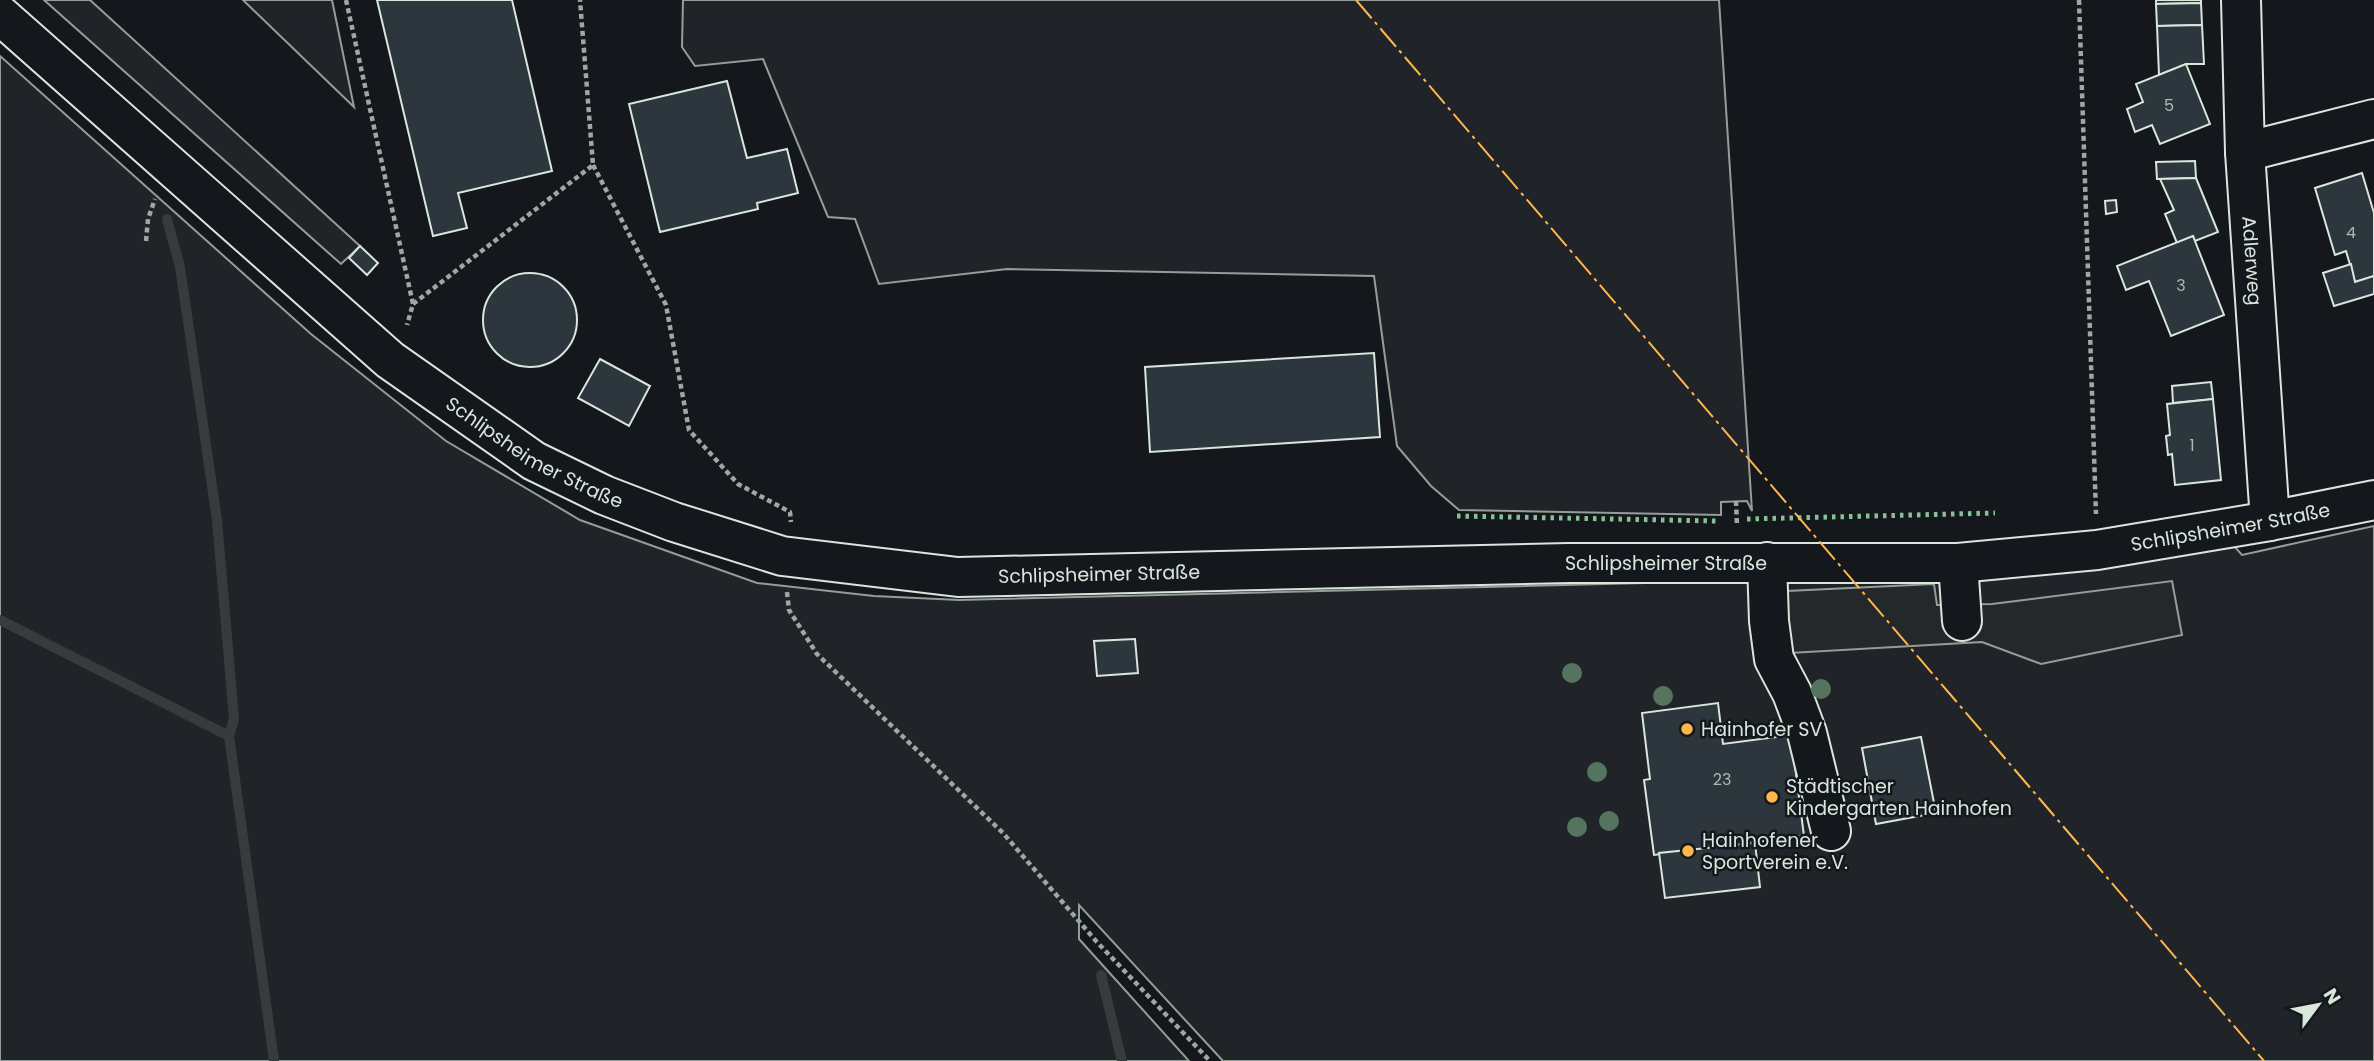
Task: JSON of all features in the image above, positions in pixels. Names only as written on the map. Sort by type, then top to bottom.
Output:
[{"type":"street","name":"Adlerweg","points":[[2241,0],[2245,152],[2270,521]]},
{"type":"street","name":"Schlipsheimer Straße","points":[[0,15],[390,360],[534,461],[604,495],[674,522],[782,556],[958,577],[1569,563],[1958,563],[2097,550],[2270,521],[2374,500]]},
{"type":"street","points":[[2245,152],[2374,119]]},
{"type":"street","points":[[1767,562],[1769,621],[1774,659],[1792,693],[1807,733],[1830,831]]},
{"type":"street","points":[[1958,563],[1962,621]]},
{"type":"path","points":[[345,0],[414,303],[403,339],[390,360]]},
{"type":"path","points":[[580,0],[593,166],[666,305],[689,430],[738,484],[790,512],[791,530],[782,556],[789,610],[817,654],[1003,833],[1096,941],[1210,1061]]},
{"type":"path","points":[[2079,0],[2097,550]]},
{"type":"path","points":[[414,303],[593,166]]},
{"type":"shaded area","points":[[44,0],[90,0],[360,246],[341,264]]},
{"type":"shaded area","points":[[243,0],[332,0],[354,107]]},
{"type":"shaded area","points":[[683,0],[1719,0],[1752,511],[1747,501],[1721,502],[1721,515],[1459,510],[1431,486],[1397,446],[1374,276],[1007,269],[879,284],[855,219],[828,217],[763,59],[695,66],[682,47]]},
{"type":"shaded area","points":[[0,56],[311,334],[446,441],[580,520],[757,583],[874,596],[959,600],[1726,581],[2234,546],[2242,555],[2374,526],[2374,1061],[1223,1061],[1079,905],[1079,939],[1189,1061],[0,1061]]},
{"type":"shaded area","points":[[2172,581],[2182,635],[2041,664],[1982,642],[1790,653],[1787,591],[1934,584],[1937,605],[1992,604]]},
{"type":"building","points":[[377,0],[512,0],[552,171],[458,193],[467,228],[433,236]]},
{"type":"building","points":[[2156,0],[2201,0],[2201,3],[2156,4]]},
{"type":"building","points":[[2201,3],[2202,25],[2157,26],[2156,4]]},
{"type":"building","points":[[2202,25],[2204,64],[2186,64],[2159,75],[2157,26]]},
{"type":"building","points":[[2186,64],[2210,124],[2160,144],[2152,125],[2135,132],[2127,109],[2143,102],[2136,84]]},
{"type":"building","points":[[727,81],[747,158],[787,149],[798,193],[757,203],[758,209],[660,232],[629,104]]},
{"type":"building","points":[[2195,161],[2196,178],[2157,179],[2156,162]]},
{"type":"building","points":[[2362,173],[2374,213],[2374,276],[2355,282],[2346,251],[2335,255],[2315,188]]},
{"type":"building","points":[[2196,178],[2218,232],[2195,241],[2193,236],[2177,243],[2165,214],[2174,210],[2160,179]]},
{"type":"building","points":[[2116,200],[2117,212],[2106,214],[2105,201]]},
{"type":"building","points":[[2193,236],[2224,315],[2171,336],[2149,281],[2126,290],[2117,266]]},
{"type":"building","points":[[360,246],[378,263],[367,275],[349,258]]},
{"type":"building","points":[[2351,264],[2355,282],[2374,276],[2374,294],[2334,306],[2323,273]]},
{"type":"building","points":[[521,273],[539,273],[564,286],[574,302],[577,320],[574,338],[564,354],[539,367],[521,367],[496,354],[483,329],[483,311],[496,286]]},
{"type":"building","points":[[1374,353],[1380,437],[1150,452],[1145,367]]},
{"type":"building","points":[[600,359],[650,386],[629,426],[578,398]]},
{"type":"building","points":[[2211,382],[2213,399],[2173,403],[2172,386]]},
{"type":"building","points":[[2213,399],[2221,480],[2175,485],[2172,454],[2168,455],[2166,436],[2170,435],[2167,404]]},
{"type":"building","points":[[1135,639],[1138,673],[1097,676],[1094,641]]},
{"type":"building","points":[[1718,703],[1723,744],[1791,735],[1804,836],[1654,855],[1644,780],[1650,779],[1642,713]]},
{"type":"building","points":[[1921,737],[1936,813],[1876,824],[1862,748]]},
{"type":"building","points":[[1755,843],[1760,887],[1665,898],[1659,853]]},
{"type":"waterway","points":[[167,219],[180,267],[217,520],[234,719],[229,736]]},
{"type":"waterway","points":[[0,620],[229,736],[274,1061]]},
{"type":"waterway","points":[[1101,975],[1122,1061]]},
{"type":"hedge","points":[[1747,519],[1995,513]]},
{"type":"hedge","points":[[1457,516],[1717,521]]},
{"type":"power","points":[[1356,0],[2264,1061]]},
{"type":"place","name":"Hainhofer SV","points":[[1687,729]]},
{"type":"place","name":"Städtischer Kindergarten Hainhofen","points":[[1772,797]]},
{"type":"place","name":"Hainhofener Sportverein e.V.","points":[[1688,851]]}]
